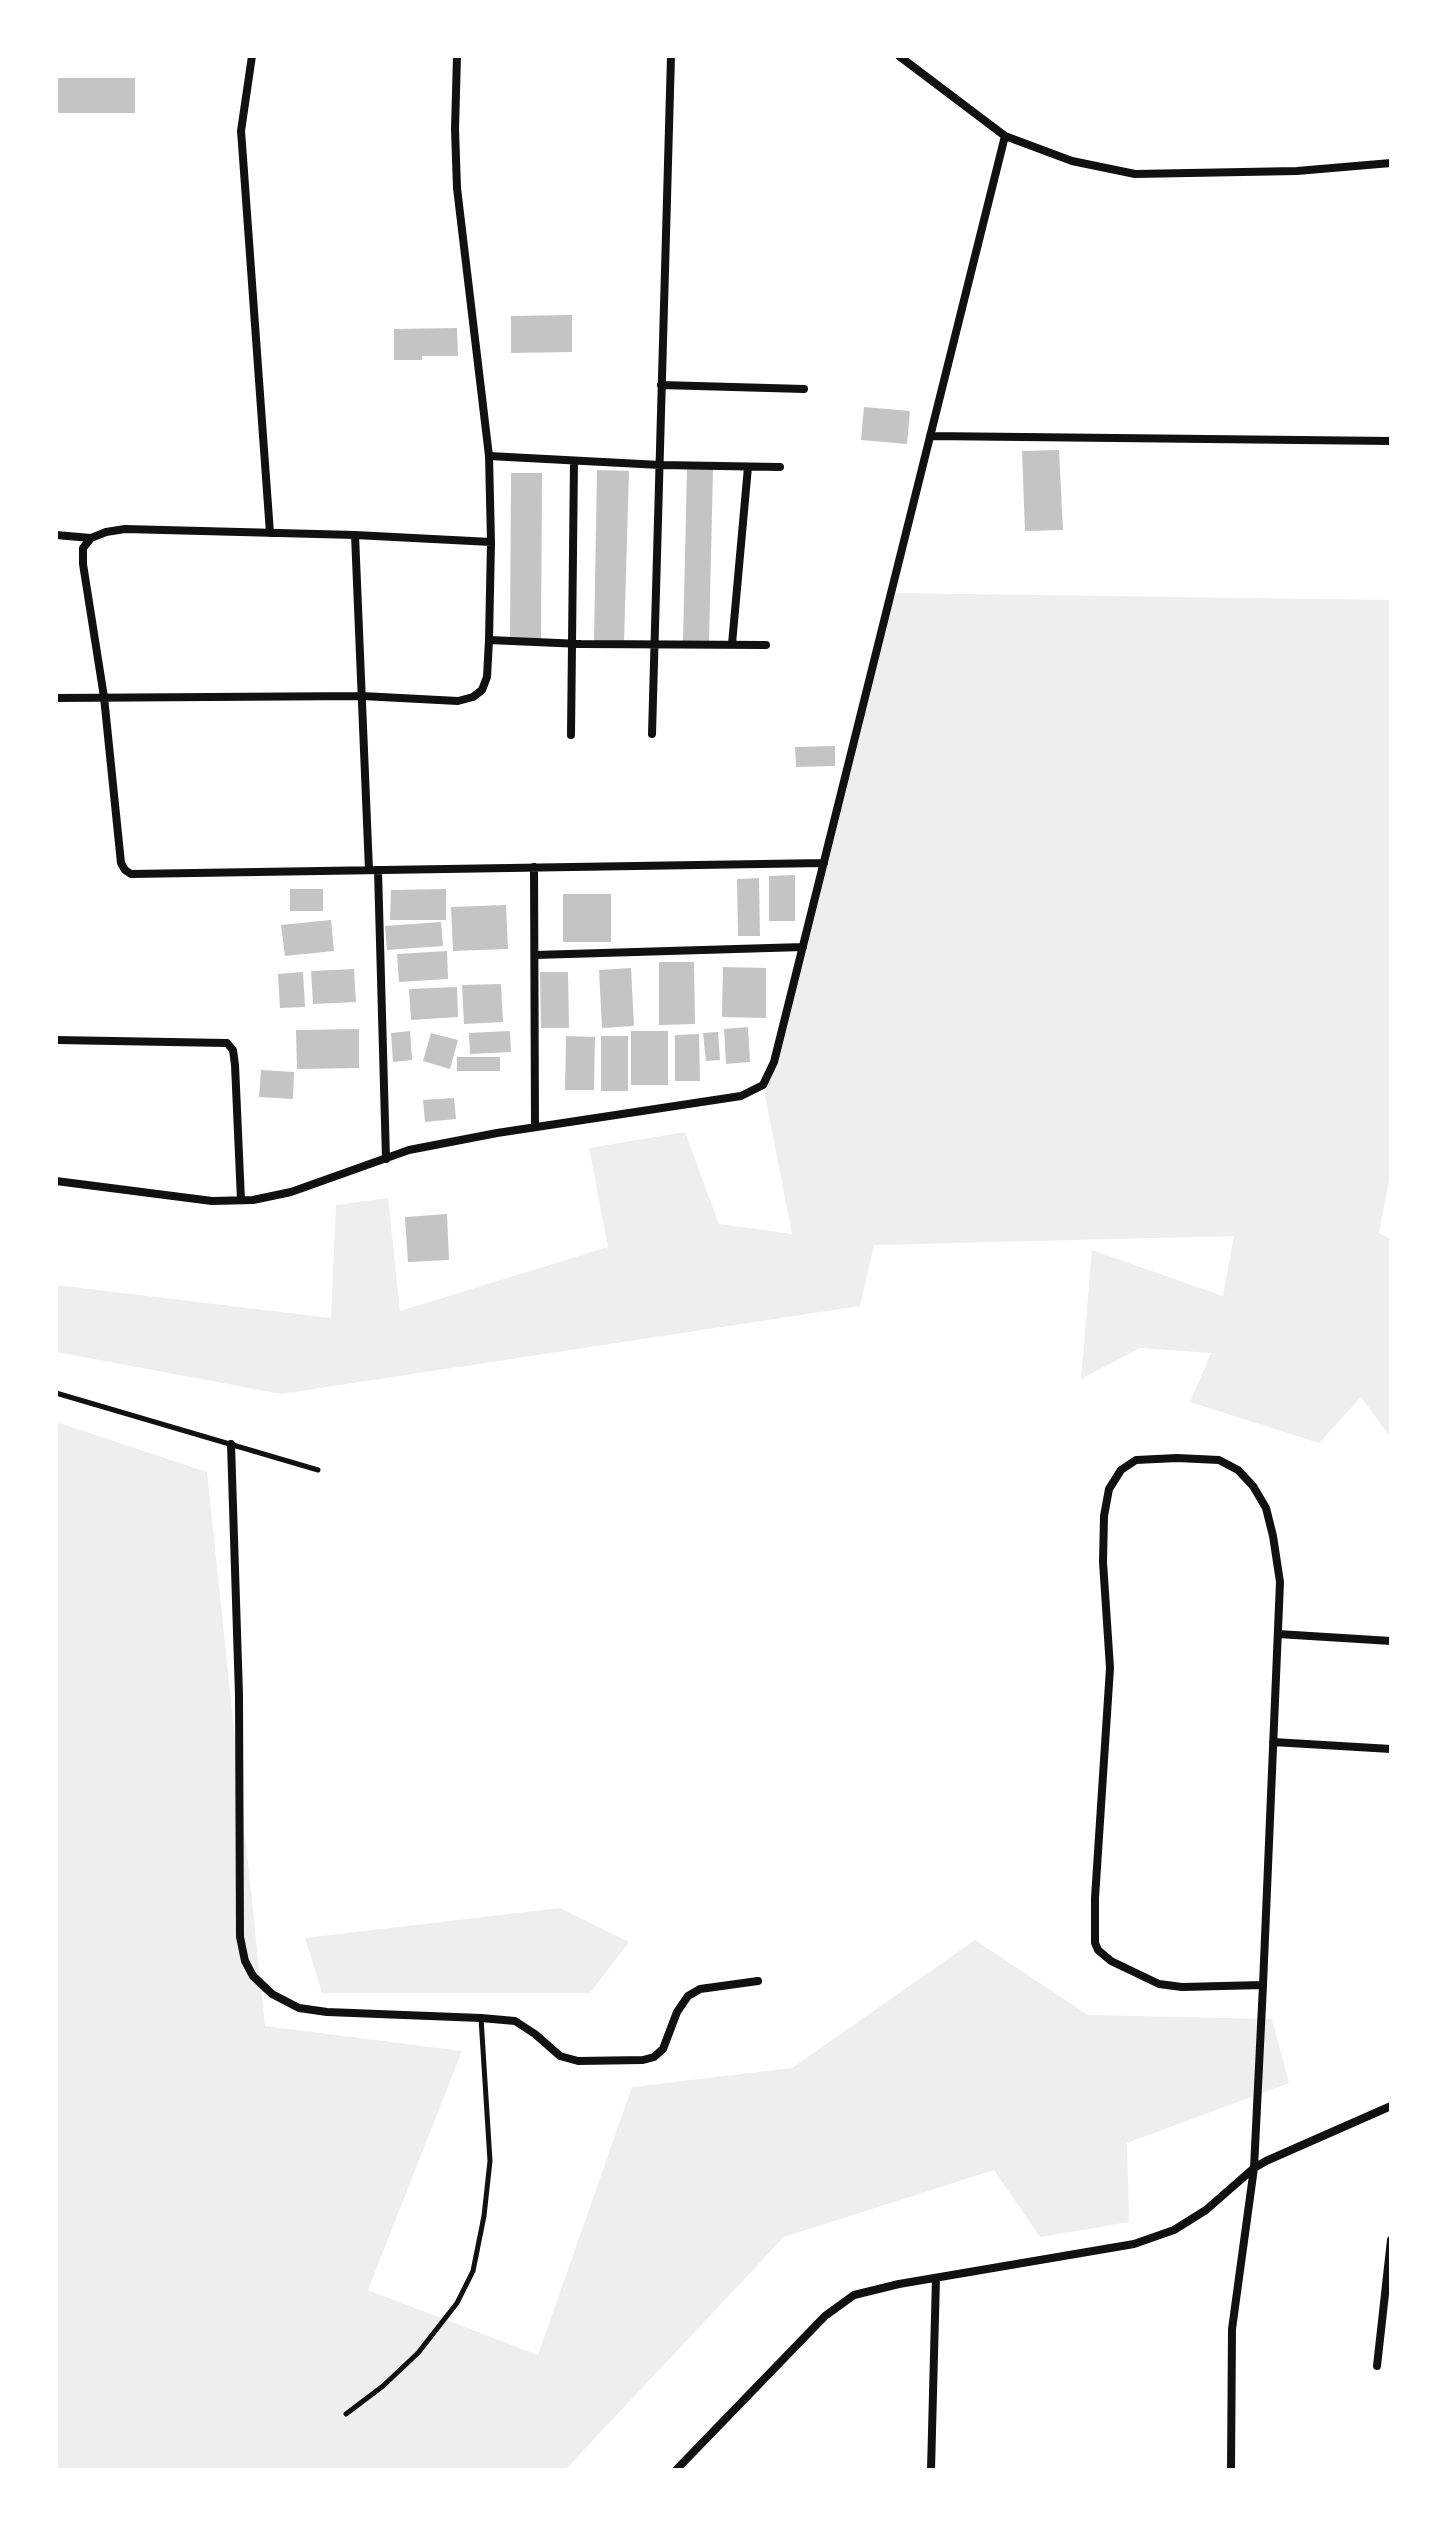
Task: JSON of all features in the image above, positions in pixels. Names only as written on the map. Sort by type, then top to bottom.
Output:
[{"type":"street","points":[[252,56],[242,144],[270,533]]},
{"type":"street","points":[[56,698],[362,696],[458,701],[473,697],[482,690],[487,677],[489,640],[489,456],[457,188],[457,56]]},
{"type":"street","points":[[652,734],[671,56]]},
{"type":"street","points":[[899,56],[1005,136],[1072,161],[1135,174],[1297,171],[1391,163]]},
{"type":"street","points":[[56,1181],[212,1201],[241,1200],[291,1192],[409,1150],[535,1127],[741,1096],[763,1085],[774,1062],[1005,136]]},
{"type":"street","points":[[661,385],[804,389]]},
{"type":"street","points":[[930,436],[1391,441]]},
{"type":"street","points":[[489,456],[660,465],[780,467]]},
{"type":"street","points":[[571,735],[574,461]]},
{"type":"street","points":[[732,644],[748,467]]},
{"type":"street","points":[[56,535],[91,538],[125,529],[491,542]]},
{"type":"street","points":[[355,535],[386,1159]]},
{"type":"street","points":[[91,538],[83,548],[83,564],[104,697],[121,863],[131,874],[824,863]]},
{"type":"street","points":[[489,640],[766,645]]},
{"type":"street","points":[[534,867],[535,1127]]},
{"type":"street","points":[[535,955],[803,947]]},
{"type":"street","points":[[56,1040],[227,1043],[233,1050],[235,1065],[241,1200]]},
{"type":"street","points":[[231,1444],[239,1695],[240,1937],[245,1961],[253,1976],[272,1994],[299,2008],[515,2021],[568,2059],[643,2060],[654,2057],[663,2049],[677,2012],[688,1996],[700,1989],[758,1981]]},
{"type":"street","points":[[1231,2470],[1232,2329],[1254,2168],[1263,1985],[1280,1582],[1266,1508],[1253,1486],[1238,1470],[1219,1460],[1136,1460],[1121,1470],[1109,1489],[1104,1516],[1103,1562],[1110,1668],[1095,1898],[1095,1943],[1098,1950],[1111,1961],[1159,1984],[1182,1987],[1263,1985]]},
{"type":"street","points":[[1278,1634],[1391,1641]]},
{"type":"street","points":[[1273,1742],[1391,1749]]},
{"type":"street","points":[[676,2470],[825,2316],[854,2295],[1134,2244],[1161,2235],[1206,2210],[1254,2168],[1391,2106]]},
{"type":"street","points":[[1377,2366],[1391,2240]]},
{"type":"street","points":[[931,2470],[936,2278]]},
{"type":"lane","points":[[56,1393],[318,1470]]},
{"type":"lane","points":[[346,2414],[383,2386],[418,2353],[457,2303],[473,2271],[484,2216],[490,2161],[481,2018]]},
{"type":"shaded area","points":[[892,593],[1391,600],[1391,1170],[1379,1233],[1391,1239],[1391,1438],[1361,1397],[1319,1443],[1190,1402],[1211,1353],[1140,1348],[1081,1379],[1092,1250],[1223,1296],[1234,1236],[874,1245],[860,1306],[281,1394],[56,1352],[56,1285],[331,1318],[336,1205],[388,1198],[400,1311],[608,1247],[589,1148],[685,1132],[719,1224],[792,1234],[763,1085],[774,1062]]},
{"type":"shaded area","points":[[56,1422],[207,1472],[265,2026],[462,2051],[368,2290],[538,2355],[632,2087],[792,2068],[975,1940],[1088,2015],[1272,2019],[1289,2083],[1127,2143],[1129,2222],[1040,2237],[994,2170],[784,2237],[565,2470],[56,2470]]},
{"type":"shaded area","points":[[560,1908],[629,1942],[590,1993],[322,1993],[305,1938]]},
{"type":"building","points":[[56,78],[135,78],[135,113],[56,113]]},
{"type":"building","points":[[572,315],[572,352],[511,353],[511,316]]},
{"type":"building","points":[[457,328],[458,356],[394,360],[394,329]]},
{"type":"building","points":[[864,407],[910,411],[907,444],[861,440]]},
{"type":"building","points":[[1059,450],[1063,530],[1025,531],[1022,451]]},
{"type":"building","points":[[687,469],[713,469],[709,642],[683,641]]},
{"type":"building","points":[[597,470],[629,471],[624,642],[594,642]]},
{"type":"building","points":[[511,473],[542,473],[541,641],[510,640]]},
{"type":"building","points":[[835,746],[835,766],[796,767],[795,747]]},
{"type":"building","points":[[795,875],[795,921],[769,921],[769,876]]},
{"type":"building","points":[[759,878],[760,936],[738,936],[737,879]]},
{"type":"building","points":[[290,889],[323,889],[323,911],[290,911]]},
{"type":"building","points":[[446,889],[446,920],[390,920],[391,890]]},
{"type":"building","points":[[563,894],[611,894],[611,942],[563,942]]},
{"type":"building","points":[[506,905],[508,949],[453,951],[451,907]]},
{"type":"building","points":[[331,920],[334,951],[285,956],[281,925]]},
{"type":"building","points":[[441,922],[443,946],[387,950],[385,926]]},
{"type":"building","points":[[447,951],[448,979],[399,982],[397,954]]},
{"type":"building","points":[[659,962],[694,962],[695,1024],[659,1025]]},
{"type":"building","points":[[723,967],[766,968],[766,1018],[722,1017]]},
{"type":"building","points":[[631,968],[634,1026],[602,1028],[599,970]]},
{"type":"building","points":[[354,969],[356,1002],[313,1004],[311,971]]},
{"type":"building","points":[[303,972],[305,1007],[280,1008],[278,974]]},
{"type":"building","points":[[540,972],[568,972],[569,1028],[541,1028]]},
{"type":"building","points":[[501,984],[503,1022],[464,1024],[462,985]]},
{"type":"building","points":[[457,987],[458,1017],[411,1020],[409,989]]},
{"type":"building","points":[[748,1027],[750,1062],[726,1064],[724,1029]]},
{"type":"building","points":[[359,1029],[359,1068],[297,1069],[296,1030]]},
{"type":"building","points":[[410,1031],[412,1060],[393,1062],[391,1033]]},
{"type":"building","points":[[510,1031],[511,1052],[470,1054],[469,1033]]},
{"type":"building","points":[[631,1031],[668,1031],[668,1085],[631,1085]]},
{"type":"building","points":[[718,1032],[720,1060],[706,1061],[703,1033]]},
{"type":"building","points":[[431,1033],[458,1040],[450,1069],[423,1061]]},
{"type":"building","points":[[699,1034],[700,1081],[675,1081],[675,1035]]},
{"type":"building","points":[[566,1036],[595,1037],[594,1090],[565,1090]]},
{"type":"building","points":[[601,1036],[628,1036],[628,1091],[601,1091]]},
{"type":"building","points":[[457,1057],[500,1057],[500,1071],[457,1071]]},
{"type":"building","points":[[261,1070],[294,1072],[293,1099],[259,1097]]},
{"type":"building","points":[[454,1098],[456,1119],[425,1122],[423,1100]]},
{"type":"building","points":[[447,1214],[449,1260],[408,1262],[405,1217]]}]
